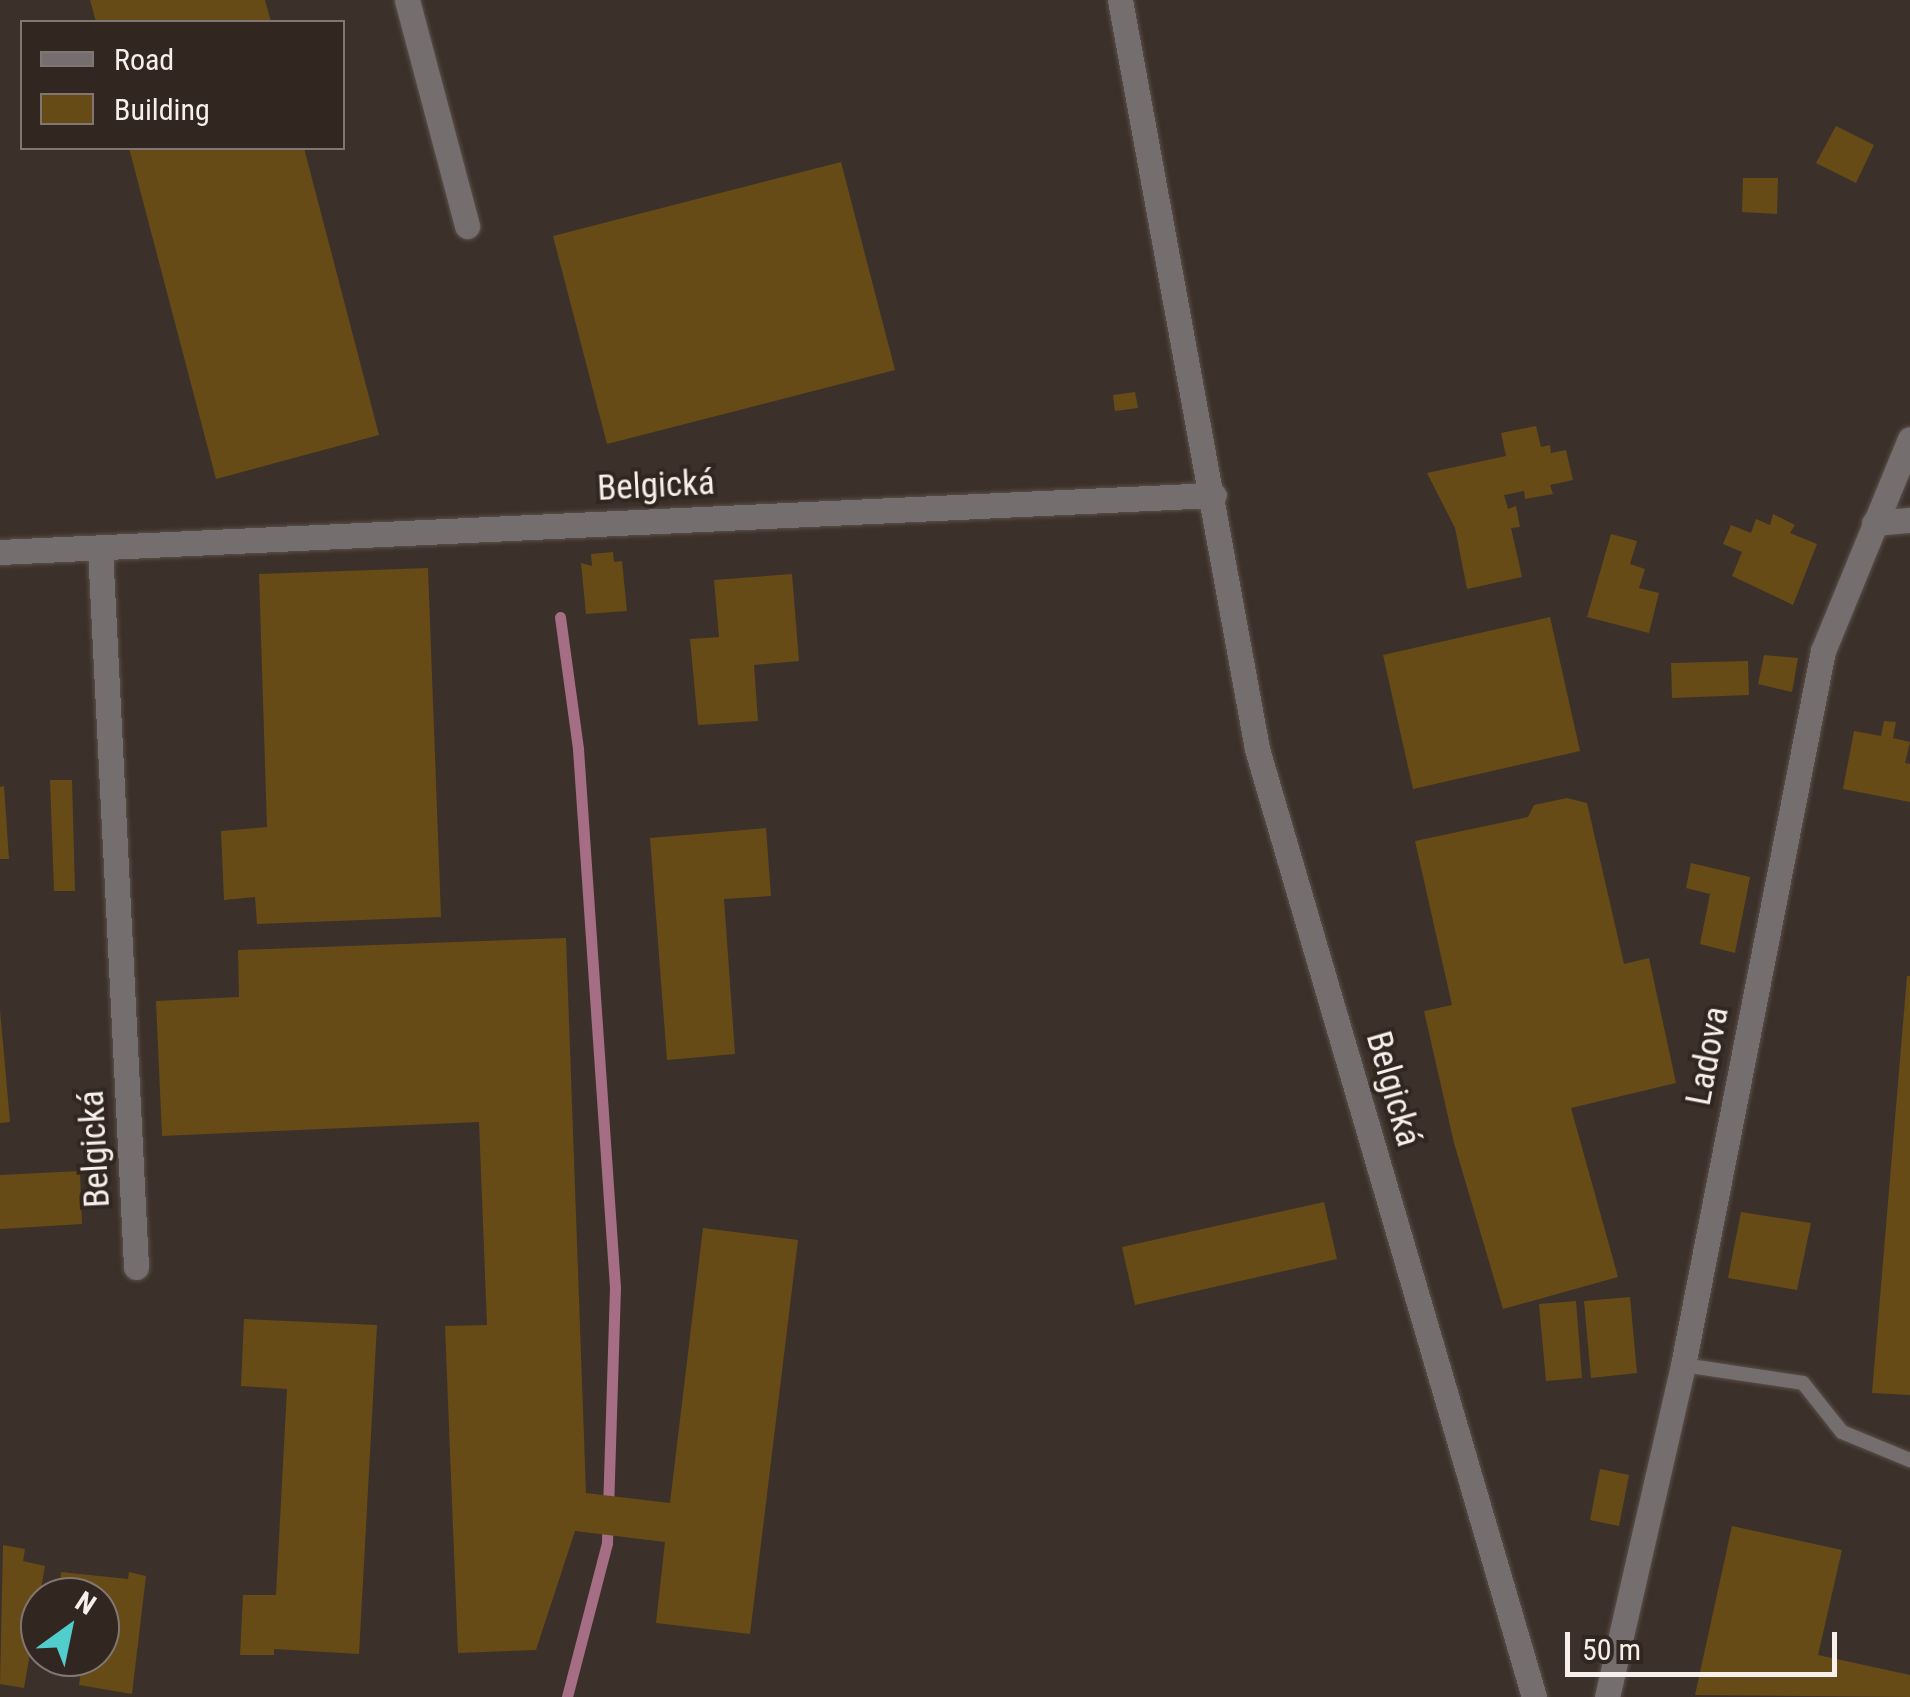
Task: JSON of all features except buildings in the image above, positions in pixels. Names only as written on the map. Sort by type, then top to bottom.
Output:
[{"type":"street","points":[[406,0],[467,226]]},
{"type":"street","name":"Belgická","points":[[1120,0],[1214,495],[1257,750],[1534,1697]]},
{"type":"street","name":"Ladova","points":[[1607,1697],[1683,1365],[1823,651],[1910,439]]},
{"type":"street","name":"Belgická","points":[[0,552],[1214,495]]},
{"type":"street","points":[[1874,523],[1910,520]]},
{"type":"street","name":"Belgická","points":[[100,548],[136,1267]]},
{"type":"lane","points":[[1683,1365],[1803,1382],[1842,1432],[1910,1460]]},
{"type":"waterway","points":[[560,617],[578,749],[615,1287],[607,1543],[567,1697]]}]
